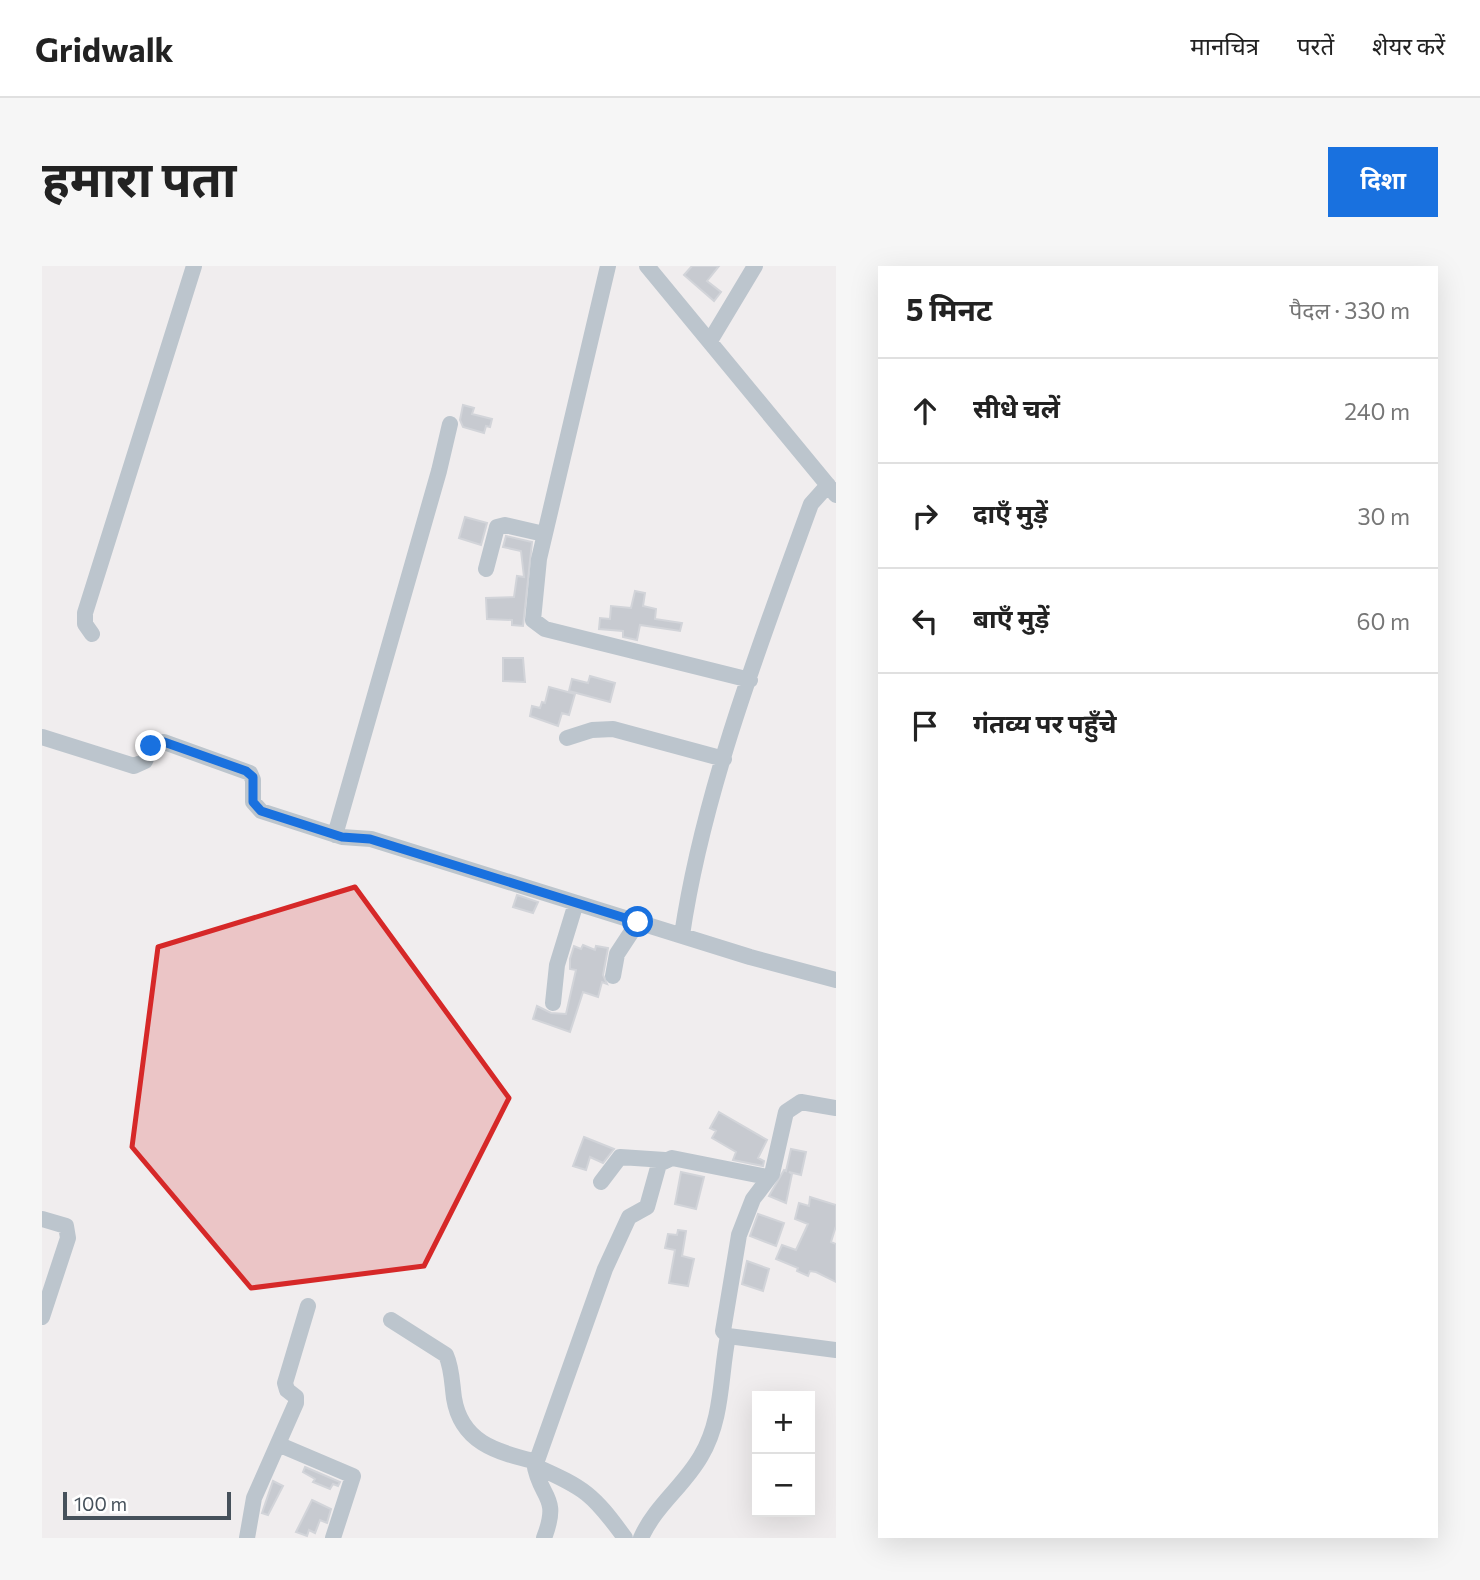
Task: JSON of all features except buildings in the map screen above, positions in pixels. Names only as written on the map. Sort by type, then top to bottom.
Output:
[{"type":"street","points":[[92,634],[85,624],[85,613],[194,266]]},
{"type":"street","points":[[608,266],[544,534],[532,615],[536,624],[750,680]]},
{"type":"street","points":[[647,266],[832,490],[811,504],[750,680],[699,842],[682,935]]},
{"type":"street","points":[[710,341],[754,266]]},
{"type":"street","points":[[335,835],[450,424]]},
{"type":"street","points":[[486,569],[497,527],[505,525],[544,534]]},
{"type":"street","points":[[567,738],[592,730],[613,730],[724,759]]},
{"type":"street","points":[[42,737],[134,766],[145,761],[153,743],[164,742],[246,771],[253,777],[253,802],[257,809],[335,835],[370,839],[750,957],[836,979]]},
{"type":"street","points":[[553,1003],[557,965],[576,903]]},
{"type":"street","points":[[613,976],[618,954],[638,922]]},
{"type":"street","points":[[641,1538],[652,1518],[693,1469],[711,1434],[720,1395],[727,1336],[722,1324],[736,1267],[739,1235],[753,1199],[767,1177],[772,1174],[779,1153],[782,1122],[790,1107],[808,1102],[836,1108]]},
{"type":"street","points":[[601,1182],[620,1157],[680,1160],[767,1177]]},
{"type":"street","points":[[544,1538],[551,1519],[552,1504],[538,1478],[534,1463],[605,1269],[629,1217],[646,1210],[657,1168],[665,1160]]},
{"type":"street","points":[[42,1219],[66,1226],[68,1238],[42,1317]]},
{"type":"street","points":[[247,1538],[254,1498],[296,1403],[295,1394],[287,1390],[285,1383],[308,1306]]},
{"type":"street","points":[[391,1320],[446,1355],[456,1407],[468,1432],[498,1452],[534,1463],[594,1497],[625,1538]]},
{"type":"street","points":[[727,1336],[836,1350]]},
{"type":"street","points":[[279,1445],[354,1476],[333,1538]]},
{"type":"highlighted area","points":[[355,887],[509,1098],[424,1266],[251,1288],[132,1147],[158,947]]},
{"type":"route","points":[[151,746],[156,741],[164,742],[250,773],[253,777],[253,802],[261,811],[342,837],[370,839],[469,868],[638,922]]}]
